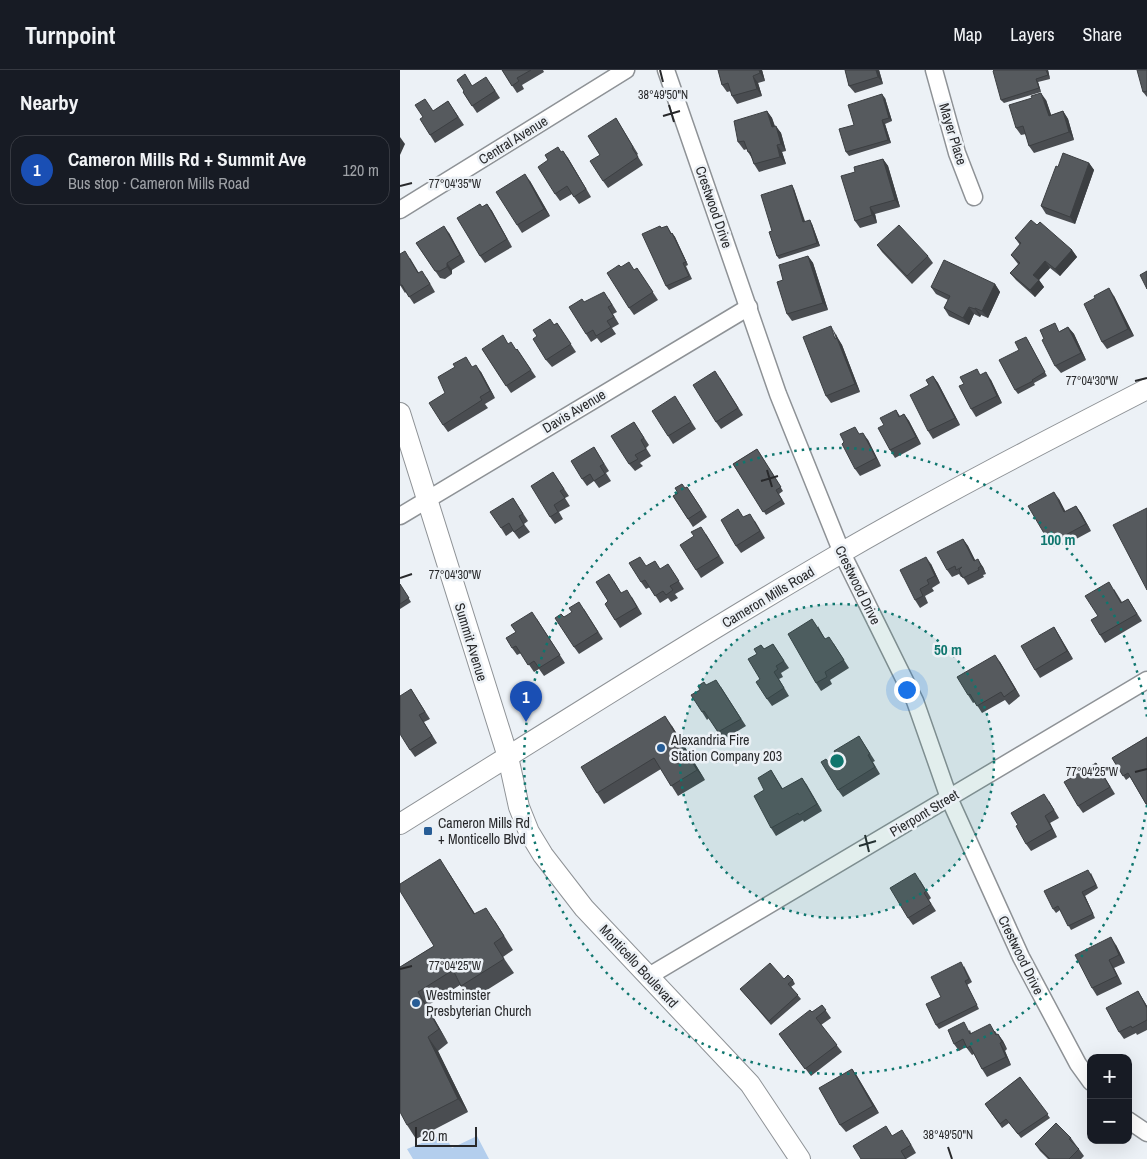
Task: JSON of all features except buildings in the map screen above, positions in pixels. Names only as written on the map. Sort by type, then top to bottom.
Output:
[{"type":"street","name":"Central Avenue","points":[[400,210],[626,70]]},
{"type":"street","name":"Crestwood Drive","points":[[666,70],[778,394],[842,553],[915,701],[948,798],[1026,966],[1073,1057],[1087,1076]]},
{"type":"street","name":"Mayer Place","points":[[934,70],[957,153],[974,197]]},
{"type":"street","name":"Davis Avenue","points":[[400,516],[749,307]]},
{"type":"street","name":"Cameron Mills Road","points":[[400,824],[652,666],[842,553],[998,465],[1147,389]]},
{"type":"street","name":"Summit Avenue","points":[[400,413],[508,757]]},
{"type":"street","name":"Pierpont Street","points":[[649,976],[1147,680]]},
{"type":"street","name":"Monticello Boulevard","points":[[508,757],[519,807],[529,832],[543,855],[584,908],[750,1084],[800,1159]]},
{"type":"street","points":[[1132,1123],[1147,1133]]},
{"type":"shaded area","points":[[444,1134],[452,1148],[477,1136],[489,1159],[413,1159],[407,1149]]},
{"type":"place","name":"Cameron Mills Rd + Summit Ave","points":[[526,722]]},
{"type":"place","name":"Alexandria Fire Station Company 203","points":[[661,748]]},
{"type":"place","name":"Cameron Mills Rd + Monticello Blvd","points":[[428,831]]},
{"type":"place","name":"Westminster Presbyterian Church","points":[[416,1003]]}]
